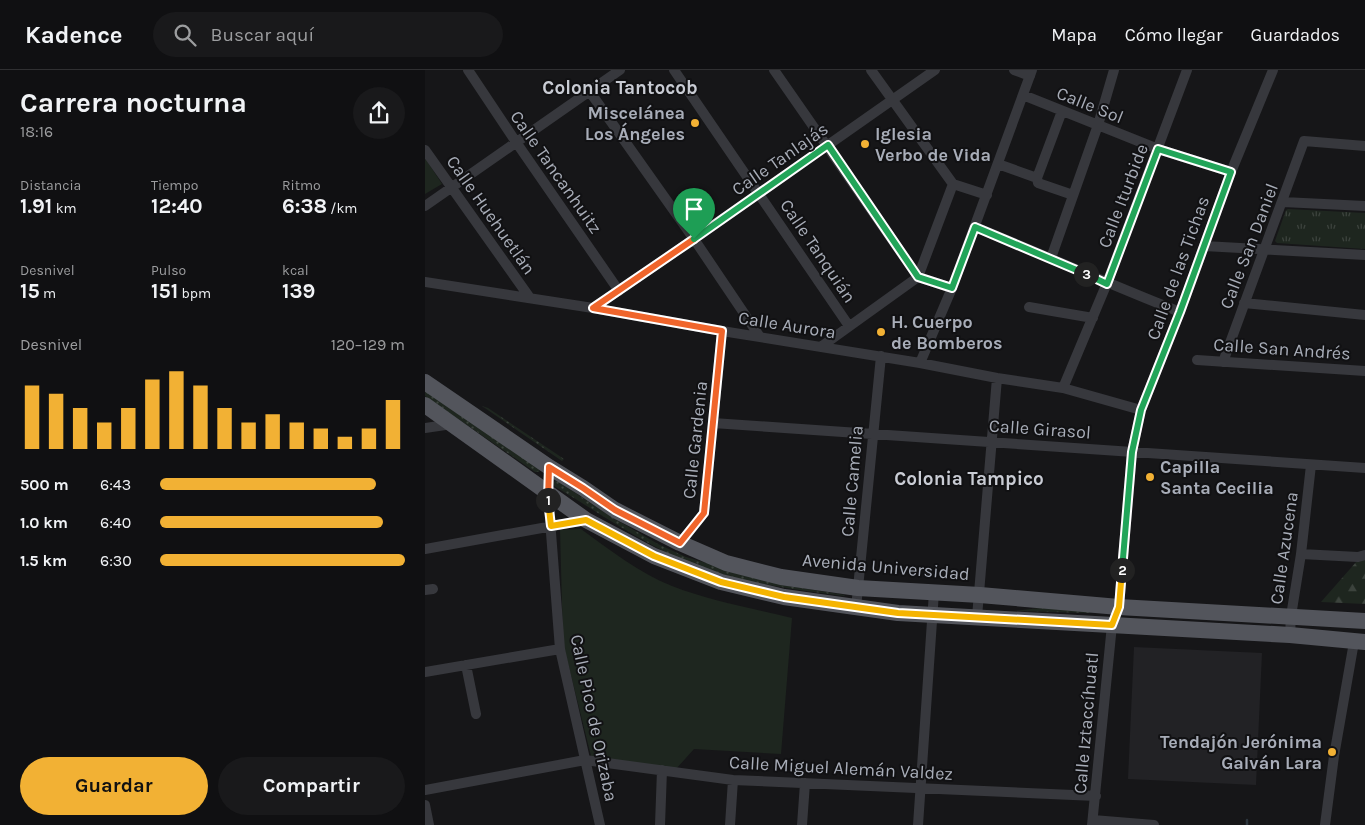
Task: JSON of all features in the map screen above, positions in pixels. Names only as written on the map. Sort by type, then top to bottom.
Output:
[{"type":"main road","name":"Avenida Universidad","points":[[425,382],[615,510],[680,543],[726,563],[781,577],[858,588],[980,595],[1119,607],[1365,621]]},
{"type":"main road","points":[[425,404],[586,520],[654,556],[721,582],[784,597],[898,613],[1290,636],[1360,642]]},
{"type":"street","name":"Calle Tancanhuitz","points":[[468,70],[619,291]]},
{"type":"street","points":[[425,206],[620,70]]},
{"type":"street","name":"Calle Tanquián","points":[[674,70],[849,326]]},
{"type":"street","points":[[774,70],[918,277],[952,288]]},
{"type":"street","points":[[871,70],[953,184],[987,195]]},
{"type":"street","name":"Calle Tanlajás","points":[[593,308],[935,70]]},
{"type":"street","points":[[920,363],[952,288],[1031,73],[1014,70]]},
{"type":"street","points":[[1051,258],[1114,70]]},
{"type":"street","name":"Calle Iturbide","points":[[1063,388],[1107,284],[1187,70]]},
{"type":"street","name":"Calle de las Tichas","points":[[1119,607],[1132,452],[1141,410],[1180,312],[1231,172],[1273,70]]},
{"type":"street","points":[[590,92],[694,239],[760,337]]},
{"type":"street","name":"Calle Sol","points":[[1023,95],[1158,149],[1231,172]]},
{"type":"street","points":[[1037,178],[1062,111]]},
{"type":"street","name":"Calle San Daniel","points":[[1223,362],[1305,141],[1365,146]]},
{"type":"street","name":"Calle Huehuetlán","points":[[425,150],[530,298]]},
{"type":"street","points":[[998,164],[1037,178],[1039,183],[1073,195]]},
{"type":"street","points":[[822,346],[918,277],[953,184]]},
{"type":"street","points":[[1283,202],[1365,206]]},
{"type":"street","points":[[975,227],[1051,258],[1107,284],[1180,312]]},
{"type":"street","points":[[1204,246],[1365,255]]},
{"type":"street","name":"Calle Aurora","points":[[425,282],[822,346],[1063,388],[1141,410]]},
{"type":"street","points":[[1244,303],[1365,315]]},
{"type":"street","points":[[1029,307],[1093,318]]},
{"type":"street","name":"Calle Gardenia","points":[[680,543],[704,513],[722,331]]},
{"type":"street","name":"Calle Camelia","points":[[856,608],[881,356]]},
{"type":"street","name":"Calle San Andrés","points":[[1197,360],[1365,371]]},
{"type":"street","points":[[977,617],[997,378]]},
{"type":"street","name":"Calle Girasol","points":[[713,423],[1365,468]]},
{"type":"street","points":[[425,428],[452,424]]},
{"type":"street","name":"Calle Azucena","points":[[1290,636],[1311,465]]},
{"type":"street","name":"Calle Pico de Orizaba","points":[[549,467],[548,494],[561,649],[600,825]]},
{"type":"street","points":[[425,549],[586,520]]},
{"type":"street","points":[[1301,554],[1358,557],[1365,555]]},
{"type":"street","points":[[918,825],[934,592]]},
{"type":"street","name":"Calle Iztaccíhuatl","points":[[1092,822],[1112,625],[1119,607]]},
{"type":"street","points":[[1325,825],[1334,756],[1360,642]]},
{"type":"street","points":[[425,672],[561,649]]},
{"type":"street","points":[[466,665],[476,714]]},
{"type":"street","name":"Calle Miguel Alemán Valdez","points":[[425,790],[585,760],[733,780],[1096,796]]},
{"type":"street","points":[[660,825],[661,770]]},
{"type":"street","points":[[730,825],[733,780]]},
{"type":"street","points":[[802,825],[805,783]]},
{"type":"street","points":[[425,805],[429,825]]},
{"type":"street","points":[[1092,822],[1154,825]]},
{"type":"shaded area","points":[[1134,647],[1262,653],[1256,785],[1128,779]]},
{"type":"green space","points":[[425,158],[442,184],[425,194]]},
{"type":"green space","points":[[1288,209],[1365,213],[1365,249],[1277,243],[1275,241]]},
{"type":"green space","points":[[425,391],[540,469],[539,472],[535,472],[425,396]]},
{"type":"green space","points":[[482,406],[488,408],[564,459],[562,461]]},
{"type":"green space","points":[[556,480],[610,516],[658,544],[686,557],[782,585],[845,595],[810,592],[761,583],[728,576],[691,563],[650,544],[554,486],[553,483]]},
{"type":"green space","points":[[581,529],[636,568],[660,581],[716,600],[792,618],[781,754],[694,749],[676,769],[591,756],[563,643],[560,530]]},
{"type":"green space","points":[[1365,560],[1365,604],[1321,602],[1357,561]]},
{"type":"green space","points":[[1040,608],[1092,611],[1090,613],[1014,611]]},
{"type":"waterway","points":[[1247,820],[1247,825]]},
{"type":"place","name":"Miscelánea Los Ángeles","points":[[695,123]]},
{"type":"place","name":"Iglesia Verbo de Vida","points":[[865,144]]},
{"type":"place","name":"H. Cuerpo de Bomberos","points":[[881,332]]},
{"type":"place","name":"Capilla Santa Cecilia","points":[[1150,477]]},
{"type":"place","name":"Tendajón Jerónima Galván Lara","points":[[1332,752]]},
{"type":"district","name":"Colonia Tantocob","points":[[620,88]]},
{"type":"district","name":"Colonia Tampico","points":[[969,479]]},
{"type":"route","points":[[828,145],[918,277],[952,288],[975,227],[1051,258],[1107,284],[1158,149],[1231,172],[1180,312],[1141,410],[1132,452],[1119,607],[1112,625],[898,613],[784,597],[721,582],[654,556],[586,520],[551,526],[548,494],[549,467],[615,510],[680,543],[704,513],[722,331],[593,308],[694,239],[828,145]]}]
